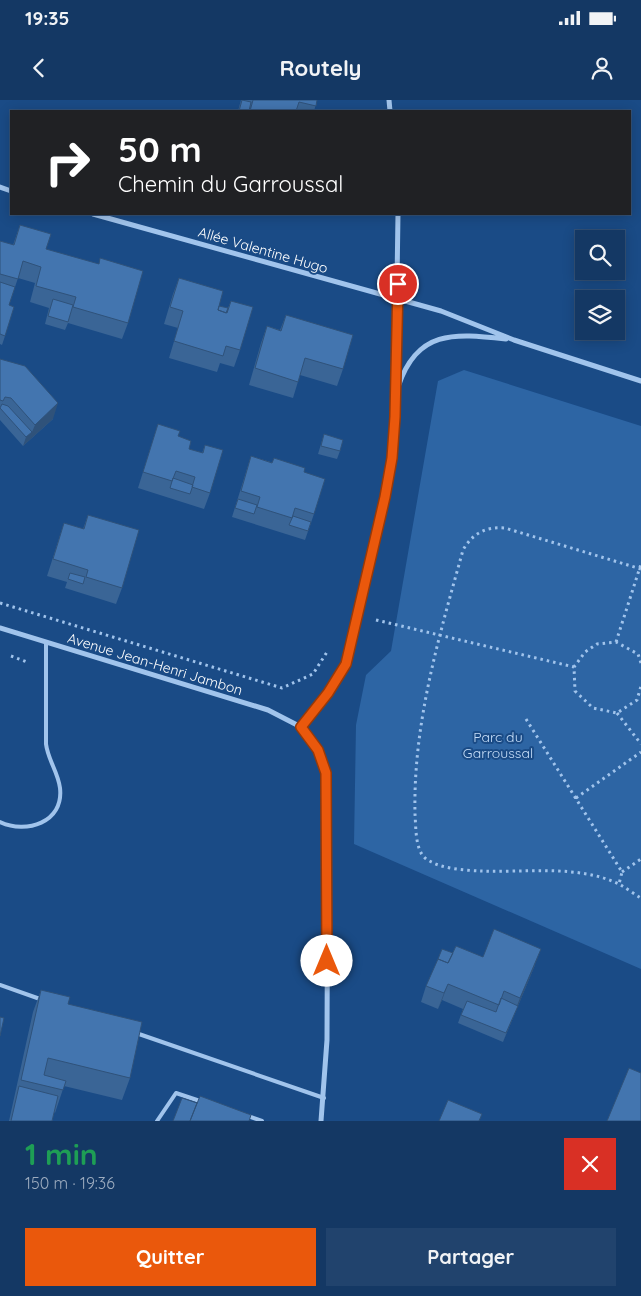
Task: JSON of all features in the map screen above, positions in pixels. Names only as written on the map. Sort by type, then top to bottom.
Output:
[{"type":"street","name":"Allée Valentine Hugo","points":[[97,215],[441,311],[514,340]]},
{"type":"street","points":[[321,1121],[327,1040],[328,788],[322,760],[313,742],[301,727],[340,676],[349,652],[392,458],[396,393],[398,215]]},
{"type":"street","points":[[396,393],[403,372],[412,356],[420,348],[435,340],[468,335],[514,340],[641,381]]},
{"type":"street","name":"Avenue Jean-Henri Jambon","points":[[0,628],[268,710],[301,727]]},
{"type":"lane","points":[[0,822],[18,828],[39,824],[52,814],[60,798],[59,780],[49,758],[46,744],[46,642]]},
{"type":"lane","points":[[0,985],[45,1001]]},
{"type":"lane","points":[[127,1030],[324,1098]]},
{"type":"lane","points":[[157,1121],[176,1093],[205,1102]]},
{"type":"lane","points":[[243,1115],[262,1121]]},
{"type":"path","points":[[640,569],[505,528],[488,528],[473,536],[463,550],[440,635],[421,717],[416,835],[424,857],[440,866],[478,871],[565,872],[598,877],[619,884],[641,898]]},
{"type":"path","points":[[616,642],[641,564]]},
{"type":"path","points":[[0,603],[282,688],[313,674],[330,647]]},
{"type":"path","points":[[353,628],[374,632],[378,611]]},
{"type":"path","points":[[376,620],[574,667]]},
{"type":"path","points":[[641,662],[638,654],[616,642],[597,644],[585,652],[574,667],[575,691],[593,708],[617,712],[637,700],[641,686]]},
{"type":"path","points":[[11,656],[32,664]]},
{"type":"path","points":[[617,712],[641,744]]},
{"type":"path","points":[[526,719],[622,872]]},
{"type":"path","points":[[576,798],[641,752]]},
{"type":"path","points":[[619,884],[622,872],[641,859]]},
{"type":"green space","name":"Parc du Garroussal","points":[[464,370],[641,426],[641,969],[354,844],[356,725],[366,675],[391,651],[438,381]]},
{"type":"building","points":[[242,100],[251,102],[249,110],[239,110]]},
{"type":"building","points":[[253,100],[317,100],[316,106],[299,102],[296,110],[250,110]]},
{"type":"building","points":[[20,225],[51,234],[46,249],[99,264],[100,258],[143,271],[128,323],[73,307],[76,297],[36,286],[41,267],[23,261],[18,279],[0,274],[0,241],[14,245]]},
{"type":"building","points":[[179,278],[223,291],[218,310],[227,313],[231,301],[253,307],[240,350],[226,346],[223,356],[174,341],[183,311],[170,307]]},
{"type":"building","points":[[0,282],[15,287],[9,305],[14,307],[5,336],[0,334]]},
{"type":"building","points":[[53,299],[73,305],[68,322],[48,316]]},
{"type":"building","points":[[219,306],[228,308],[226,313],[218,310]]},
{"type":"building","points":[[286,315],[353,335],[343,369],[305,358],[298,382],[255,368],[267,326],[281,331]]},
{"type":"building","points":[[0,359],[25,366],[58,403],[35,425],[11,398],[5,397],[3,401],[0,400]]},
{"type":"building","points":[[2,404],[8,406],[32,432],[26,437],[0,408]]},
{"type":"building","points":[[158,424],[180,431],[178,436],[191,441],[189,449],[203,453],[205,445],[223,450],[210,493],[192,487],[195,477],[176,471],[172,481],[143,472]]},
{"type":"building","points":[[324,434],[343,440],[340,451],[321,446]]},
{"type":"building","points":[[251,456],[272,463],[274,458],[305,468],[304,472],[325,479],[314,514],[295,508],[292,518],[257,507],[260,497],[241,491]]},
{"type":"building","points":[[173,478],[193,485],[190,494],[170,488]]},
{"type":"building","points":[[238,499],[257,505],[254,514],[235,508]]},
{"type":"building","points":[[88,515],[139,530],[122,588],[86,577],[88,570],[53,559],[64,523],[84,529]]},
{"type":"building","points":[[293,516],[311,522],[308,531],[289,525]]},
{"type":"building","points":[[70,573],[85,577],[83,584],[68,579]]},
{"type":"building","points":[[494,929],[541,949],[520,998],[504,991],[499,1005],[448,984],[444,993],[426,986],[438,959],[448,963],[456,946],[483,957]]},
{"type":"building","points":[[442,949],[453,953],[448,963],[438,959]]},
{"type":"building","points":[[41,990],[70,997],[68,1004],[142,1022],[130,1078],[48,1058],[44,1075],[66,1081],[63,1090],[21,1080]]},
{"type":"building","points":[[501,998],[518,1006],[506,1033],[461,1015],[467,1001],[496,1012]]},
{"type":"building","points":[[0,1017],[4,1018],[0,1036]]},
{"type":"building","points":[[629,1068],[641,1073],[641,1121],[607,1121]]},
{"type":"building","points":[[19,1086],[58,1096],[52,1121],[11,1121]]},
{"type":"building","points":[[200,1096],[251,1115],[249,1121],[190,1121]]},
{"type":"building","points":[[182,1098],[197,1103],[190,1121],[173,1121]]},
{"type":"building","points":[[448,1100],[482,1114],[479,1121],[439,1121]]},
{"type":"route","points":[[327,961],[328,788],[326,773],[318,750],[301,727],[328,693],[346,664],[385,497],[392,458],[395,417],[398,284]]}]
